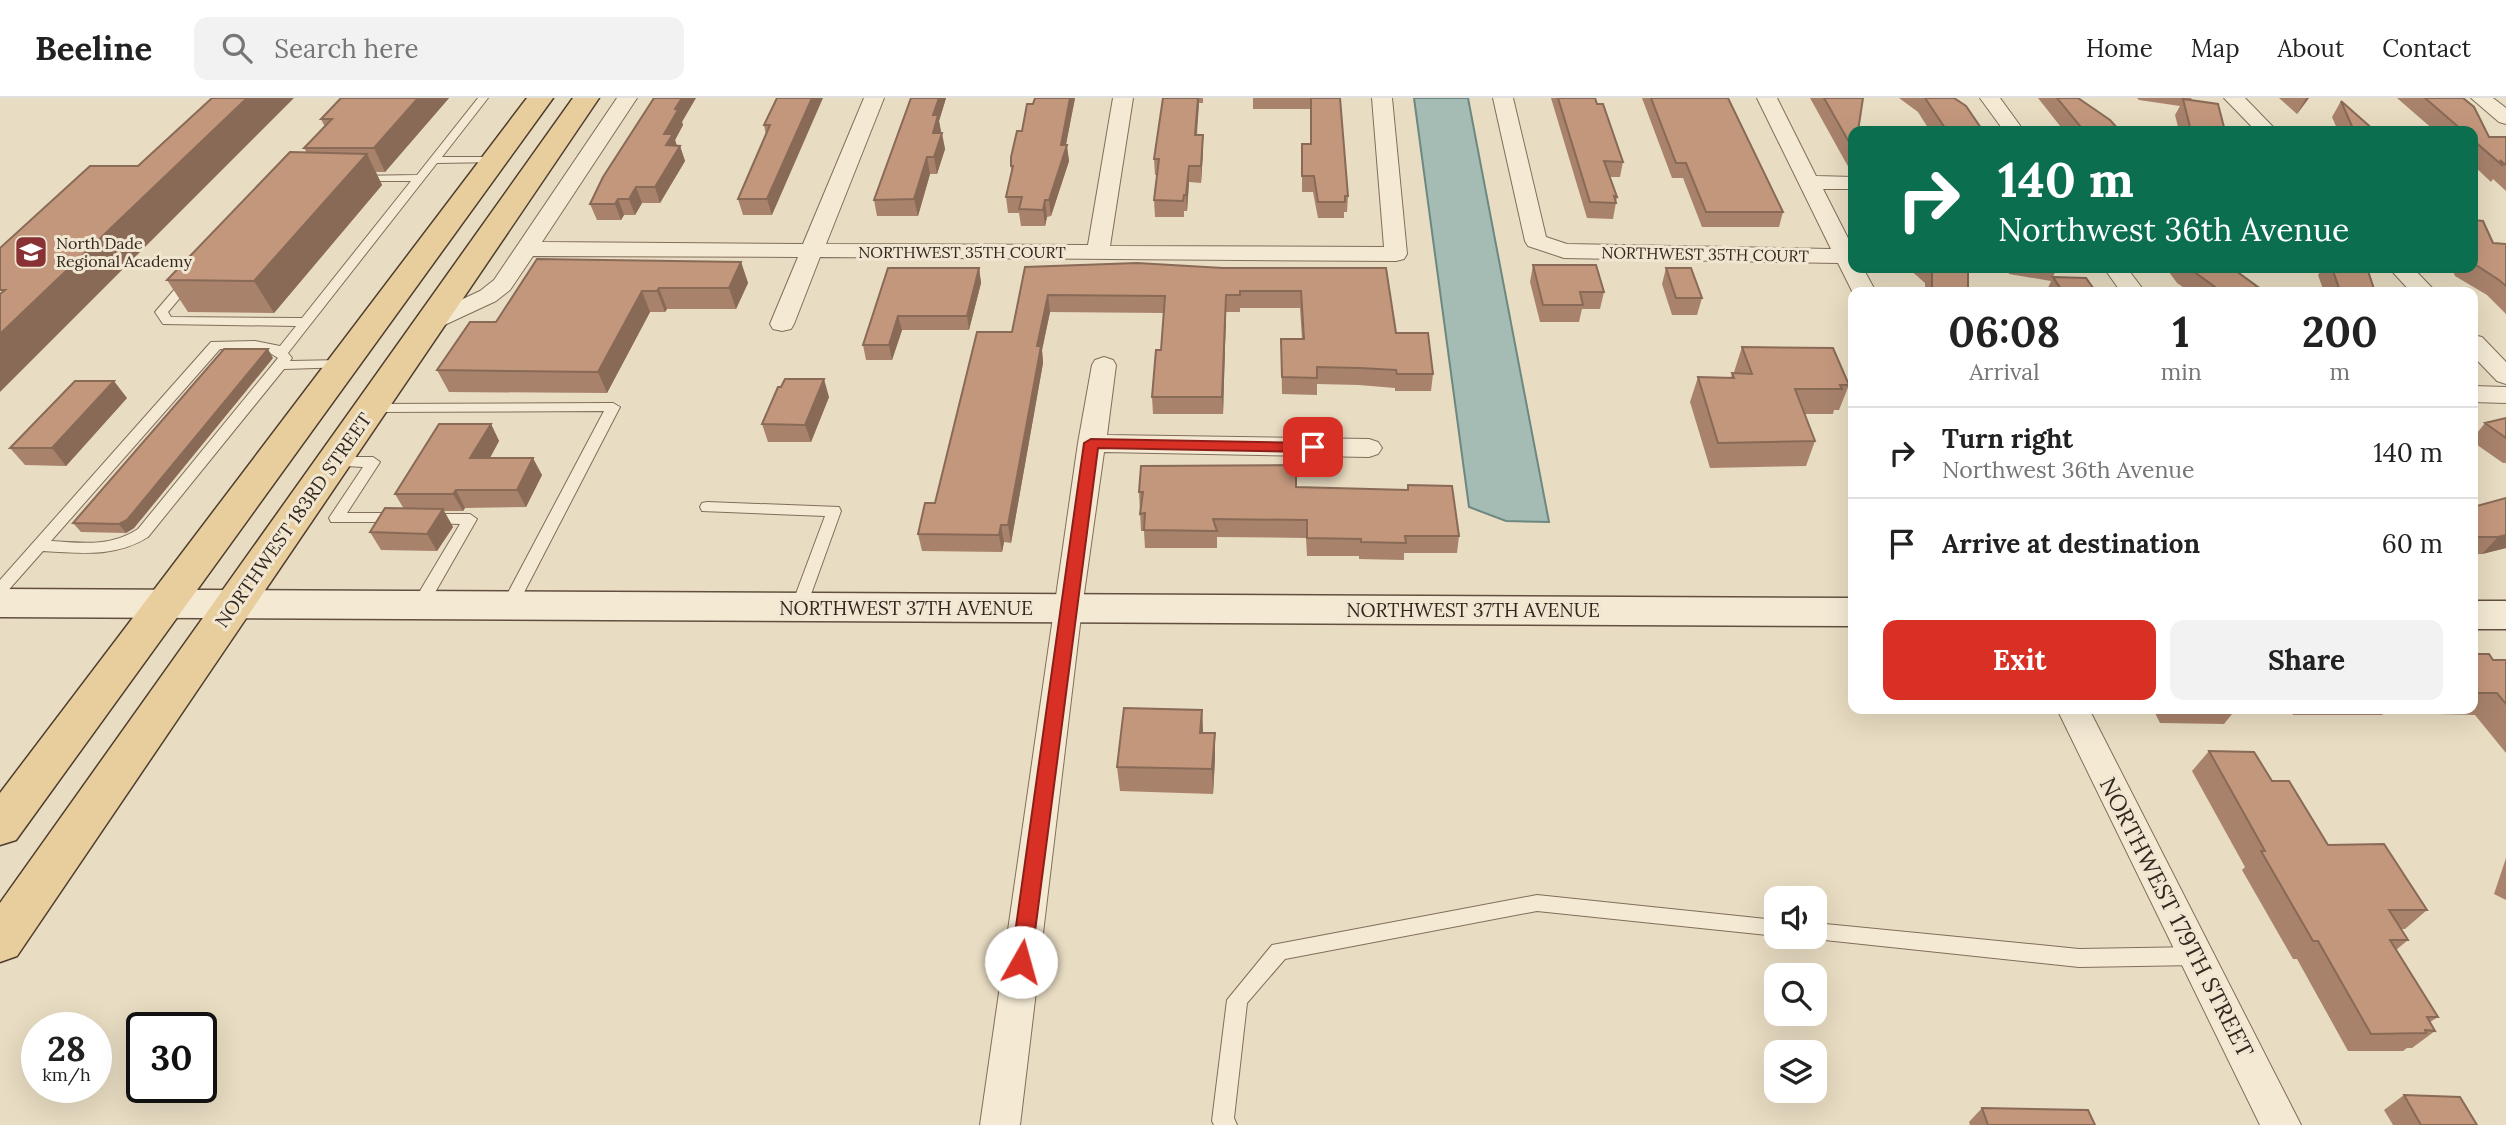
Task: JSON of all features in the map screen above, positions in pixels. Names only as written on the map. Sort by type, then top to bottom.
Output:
[{"type":"main road","points":[[0,827],[540,98]]},
{"type":"main road","name":"NORTHWEST 183RD STREET","points":[[0,941],[586,98]]},
{"type":"main road","name":"NORTHWEST 37TH AVENUE","points":[[0,603],[1848,612]]},
{"type":"main road","points":[[2478,615],[2506,615]]},
{"type":"street","points":[[430,323],[488,296],[502,285],[627,98]]},
{"type":"street","points":[[782,324],[874,98]]},
{"type":"street","points":[[1098,253],[1123,98]]},
{"type":"street","name":"NORTHWEST 35TH COURT","points":[[527,249],[1396,254],[1382,98]]},
{"type":"street","name":"NORTHWEST 35TH COURT","points":[[1503,98],[1536,241],[1564,251],[1847,256]]},
{"type":"street","points":[[1768,98],[1847,256]]},
{"type":"street","points":[[1990,98],[2010,126]]},
{"type":"street","points":[[2234,98],[2262,126]]},
{"type":"street","points":[[2481,98],[2506,118]]},
{"type":"street","points":[[1810,182],[1848,183]]},
{"type":"street","points":[[2405,273],[2419,287]]},
{"type":"street","points":[[2478,347],[2506,376]]},
{"type":"street","points":[[1000,1125],[1067,608],[1104,365]]},
{"type":"street","points":[[2478,394],[2506,395]]},
{"type":"street","points":[[1091,443],[1369,448]]},
{"type":"street","name":"NORTHWEST 179TH STREET","points":[[2076,714],[2281,1125]]},
{"type":"lane","points":[[39,546],[114,548],[132,542],[143,533],[483,98]]},
{"type":"lane","points":[[434,160],[494,160]]},
{"type":"lane","points":[[342,178],[419,178]]},
{"type":"lane","points":[[198,271],[161,312],[167,321],[306,322]]},
{"type":"lane","points":[[0,590],[216,345],[273,346],[281,358]]},
{"type":"lane","points":[[281,358],[343,364]]},
{"type":"lane","points":[[371,408],[612,407],[509,606]]},
{"type":"lane","points":[[334,461],[373,462],[335,518],[470,519],[419,606]]},
{"type":"lane","points":[[706,507],[834,511],[799,607]]},
{"type":"lane","points":[[1226,1125],[1223,1121],[1237,1000],[1279,951],[1537,903],[1764,927]]},
{"type":"lane","points":[[1827,933],[2079,958],[2197,956]]},
{"type":"water","points":[[1414,98],[1468,98],[1549,522],[1506,521],[1469,507]]},
{"type":"building","points":[[212,98],[247,98],[0,334],[0,294],[5,290],[0,290],[0,248],[90,166],[138,166]]},
{"type":"building","points":[[341,98],[418,98],[374,148],[304,148],[332,119],[321,119]]},
{"type":"building","points":[[654,98],[682,98],[664,134],[673,134],[666,145],[680,146],[655,187],[636,187],[629,199],[618,199],[615,204],[590,204],[603,177]]},
{"type":"building","points":[[777,98],[812,98],[767,199],[738,199],[770,125],[764,125]]},
{"type":"building","points":[[911,98],[939,98],[933,115],[938,115],[933,133],[942,133],[934,157],[927,157],[914,199],[874,200]]},
{"type":"building","points":[[1035,98],[1070,98],[1061,145],[1067,145],[1049,200],[1045,200],[1043,210],[1019,209],[1022,197],[1006,197],[1017,131],[1022,131],[1027,104],[1033,104]]},
{"type":"building","points":[[1163,98],[1198,98],[1195,135],[1203,135],[1201,166],[1189,166],[1183,201],[1154,200],[1159,159],[1154,159]]},
{"type":"building","points":[[1311,98],[1340,98],[1348,196],[1345,196],[1345,202],[1318,202],[1314,176],[1302,176],[1302,144],[1311,144]]},
{"type":"building","points":[[1558,98],[1595,98],[1597,104],[1603,104],[1623,162],[1604,161],[1617,197],[1614,196],[1616,203],[1590,202]]},
{"type":"building","points":[[1651,98],[1728,98],[1783,212],[1706,212],[1686,163],[1676,163]]},
{"type":"building","points":[[1824,98],[1863,98],[1859,126],[1848,126],[1848,140]]},
{"type":"building","points":[[1925,98],[1954,98],[1966,106],[1980,126],[1944,126]]},
{"type":"building","points":[[2057,98],[2078,98],[2115,126],[2080,126]]},
{"type":"building","points":[[2425,98],[2463,98],[2474,107],[2489,137],[2506,137],[2506,165],[2500,160],[2503,166],[2478,144],[2478,126],[2457,126]]},
{"type":"building","points":[[2183,99],[2218,104],[2224,126],[2190,126]]},
{"type":"building","points":[[2341,101],[2369,126],[2352,126]]},
{"type":"building","points":[[290,152],[367,154],[254,281],[167,280]]},
{"type":"building","points":[[2478,220],[2483,221],[2493,243],[2506,244],[2506,286],[2478,266]]},
{"type":"building","points":[[537,259],[741,262],[729,288],[659,288],[657,291],[642,291],[598,372],[437,370],[470,322],[496,322]]},
{"type":"building","points":[[1137,263],[1223,268],[1386,268],[1396,333],[1428,333],[1433,374],[1397,374],[1396,370],[1317,367],[1317,378],[1282,377],[1281,339],[1304,339],[1301,291],[1240,291],[1240,295],[1226,295],[1222,397],[1152,397],[1156,350],[1161,350],[1165,296],[1048,295],[1008,525],[1001,525],[999,535],[918,534],[925,503],[935,503],[977,332],[1012,332],[1025,267]]},
{"type":"building","points":[[1533,265],[1596,265],[1604,292],[1580,292],[1583,305],[1543,305]]},
{"type":"building","points":[[888,268],[979,268],[967,316],[898,316],[889,345],[863,345]]},
{"type":"building","points":[[1666,268],[1691,268],[1702,298],[1676,298]]},
{"type":"building","points":[[1932,273],[1968,273],[1968,287],[1932,287]]},
{"type":"building","points":[[2196,273],[2239,273],[2258,287],[2215,287]]},
{"type":"building","points":[[2334,273],[2369,273],[2373,287],[2339,287]]},
{"type":"building","points":[[2053,277],[2086,278],[2092,287],[2060,287]]},
{"type":"building","points":[[1742,347],[1833,348],[1848,385],[1840,385],[1842,389],[1795,389],[1815,441],[1718,443],[1698,377],[1734,378],[1732,373],[1752,374]]},
{"type":"building","points":[[224,349],[268,349],[127,520],[119,524],[73,523]]},
{"type":"building","points":[[785,379],[824,379],[805,425],[762,424],[778,387],[781,387]]},
{"type":"building","points":[[75,381],[114,381],[52,448],[10,448]]},
{"type":"building","points":[[2506,418],[2506,438],[2485,423]]},
{"type":"building","points":[[439,424],[491,424],[470,458],[533,458],[517,490],[395,494]]},
{"type":"building","points":[[1296,465],[1296,487],[1408,490],[1408,485],[1452,486],[1459,536],[1405,536],[1406,543],[1307,538],[1307,520],[1213,519],[1217,531],[1144,530],[1145,513],[1140,514],[1143,492],[1139,492],[1141,466]]},
{"type":"building","points":[[2506,498],[2506,535],[2478,537],[2478,506]]},
{"type":"building","points":[[385,508],[443,509],[427,534],[370,532]]},
{"type":"building","points":[[2478,654],[2489,654],[2493,660],[2506,660],[2506,704],[2497,693],[2478,693]]},
{"type":"building","points":[[1124,708],[1202,710],[1200,733],[1215,733],[1212,769],[1117,767]]},
{"type":"building","points":[[2209,751],[2254,752],[2272,781],[2289,781],[2328,845],[2384,844],[2427,910],[2389,910],[2408,940],[2390,940],[2438,1017],[2427,1017],[2435,1031],[2371,1034],[2318,941],[2313,941],[2261,851],[2265,851]]},
{"type":"building","points":[[2404,1095],[2460,1097],[2477,1125],[2421,1125]]},
{"type":"building","points":[[1982,1108],[2088,1110],[2095,1125],[1988,1125]]},
{"type":"place","name":"North Dade Regional Academy","points":[[31,252]]},
{"type":"route","points":[[1021,962],[1091,443],[1313,447]]}]
